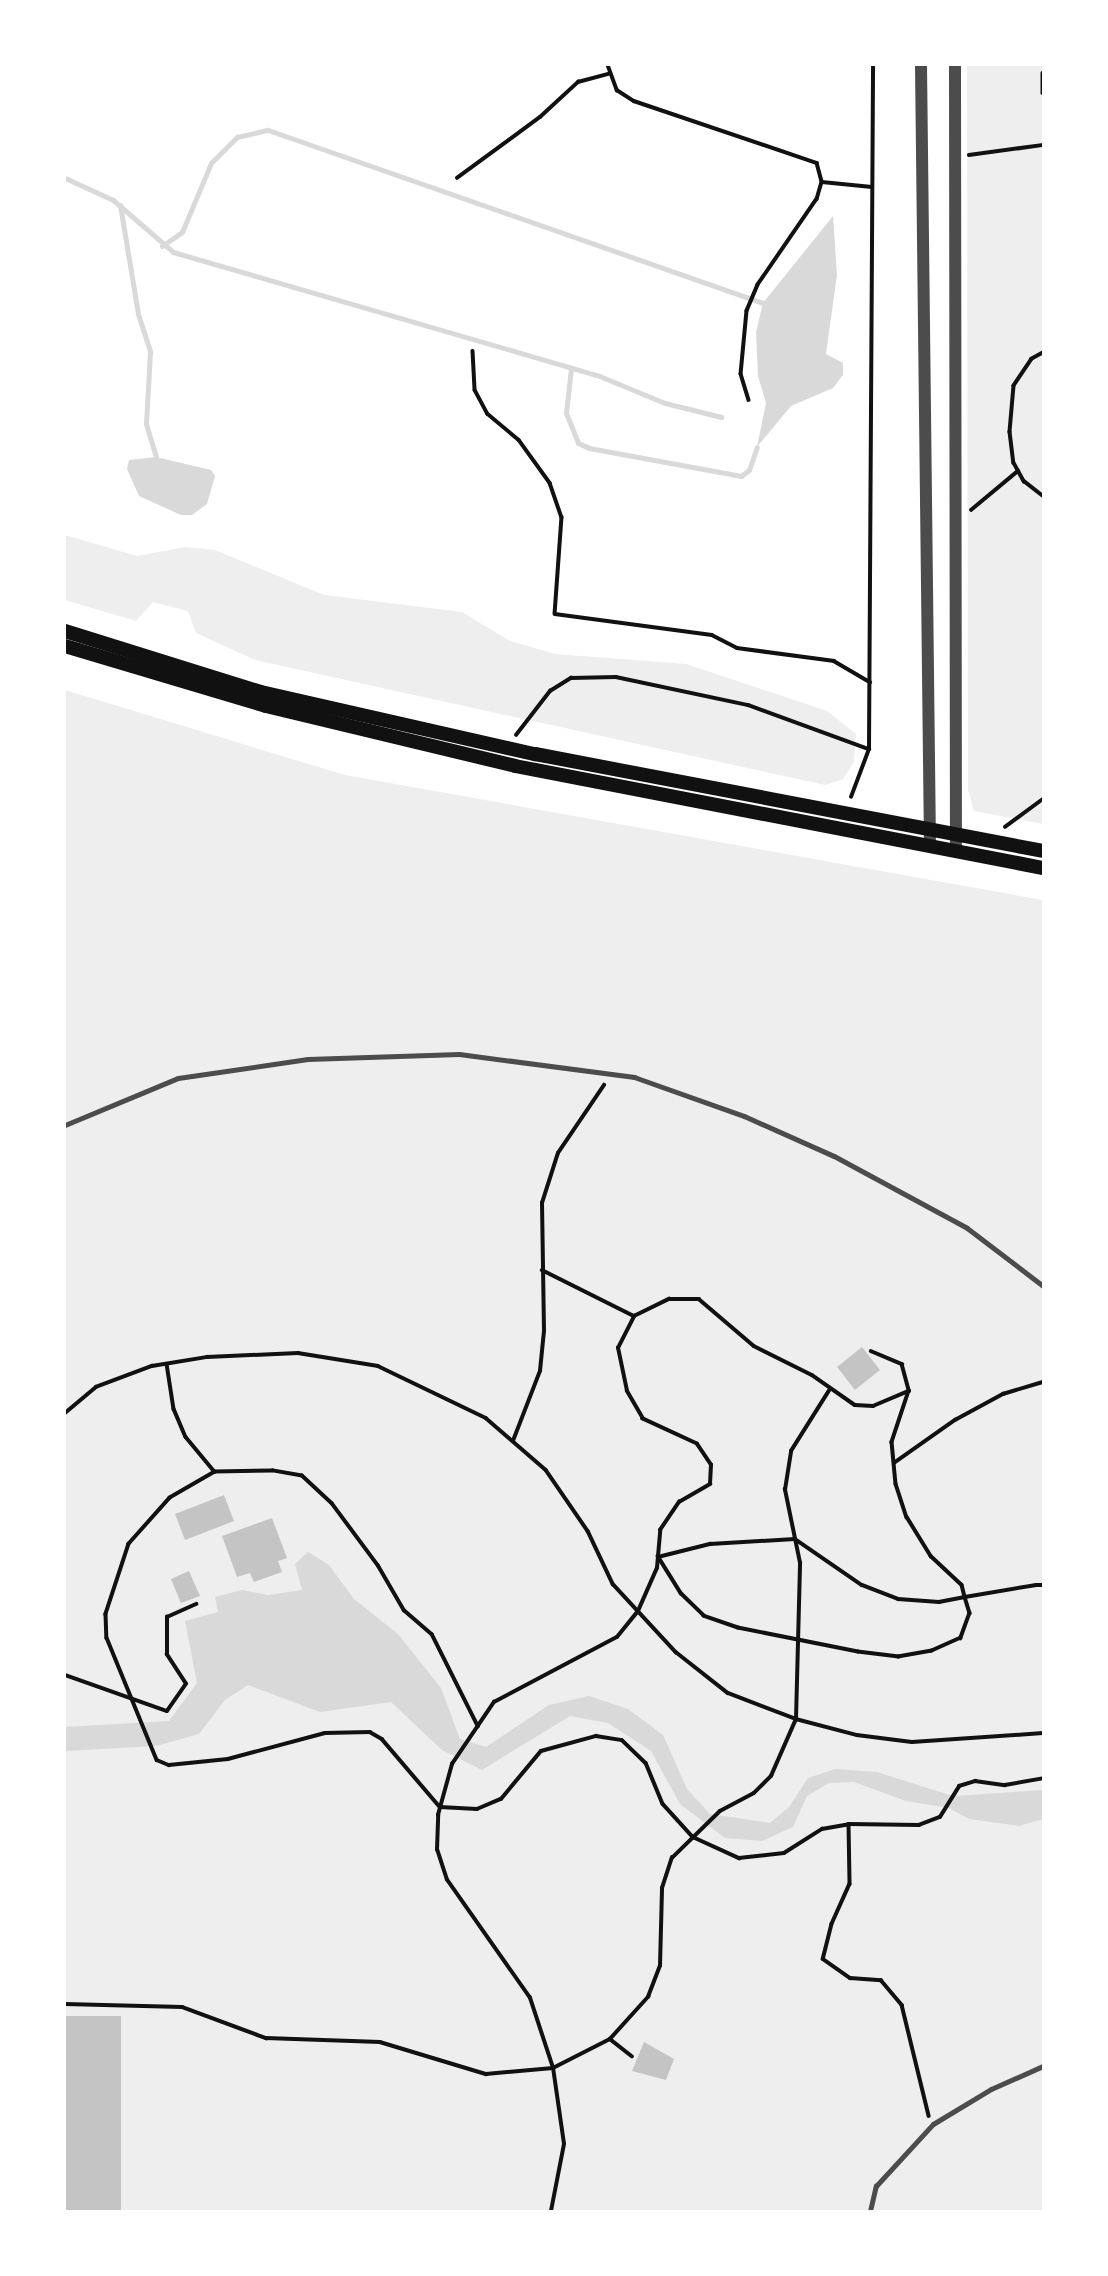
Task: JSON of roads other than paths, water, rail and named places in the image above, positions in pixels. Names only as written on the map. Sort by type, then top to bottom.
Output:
[{"type":"main road","points":[[65,631],[261,692],[507,747],[1043,851]]},
{"type":"main road","points":[[65,646],[266,706],[515,766],[1043,868]]},
{"type":"street","points":[[921,65],[930,845]]},
{"type":"street","points":[[955,65],[956,851]]},
{"type":"lane","points":[[65,1125],[178,1078],[308,1059],[459,1054],[634,1077],[744,1116],[835,1156],[967,1228],[1043,1286]]},
{"type":"lane","points":[[870,2211],[876,2186],[933,2124],[991,2089],[1043,2066]]},
{"type":"waterway","points":[[162,246],[182,232],[211,163],[237,137],[268,130],[763,303]]},
{"type":"waterway","points":[[65,178],[113,200],[173,252],[597,375],[665,403],[721,417]]},
{"type":"waterway","points":[[120,205],[138,314],[150,352],[146,424],[156,457]]},
{"type":"waterway","points":[[571,368],[566,413],[578,443],[589,448],[741,476],[749,470],[757,447]]}]
